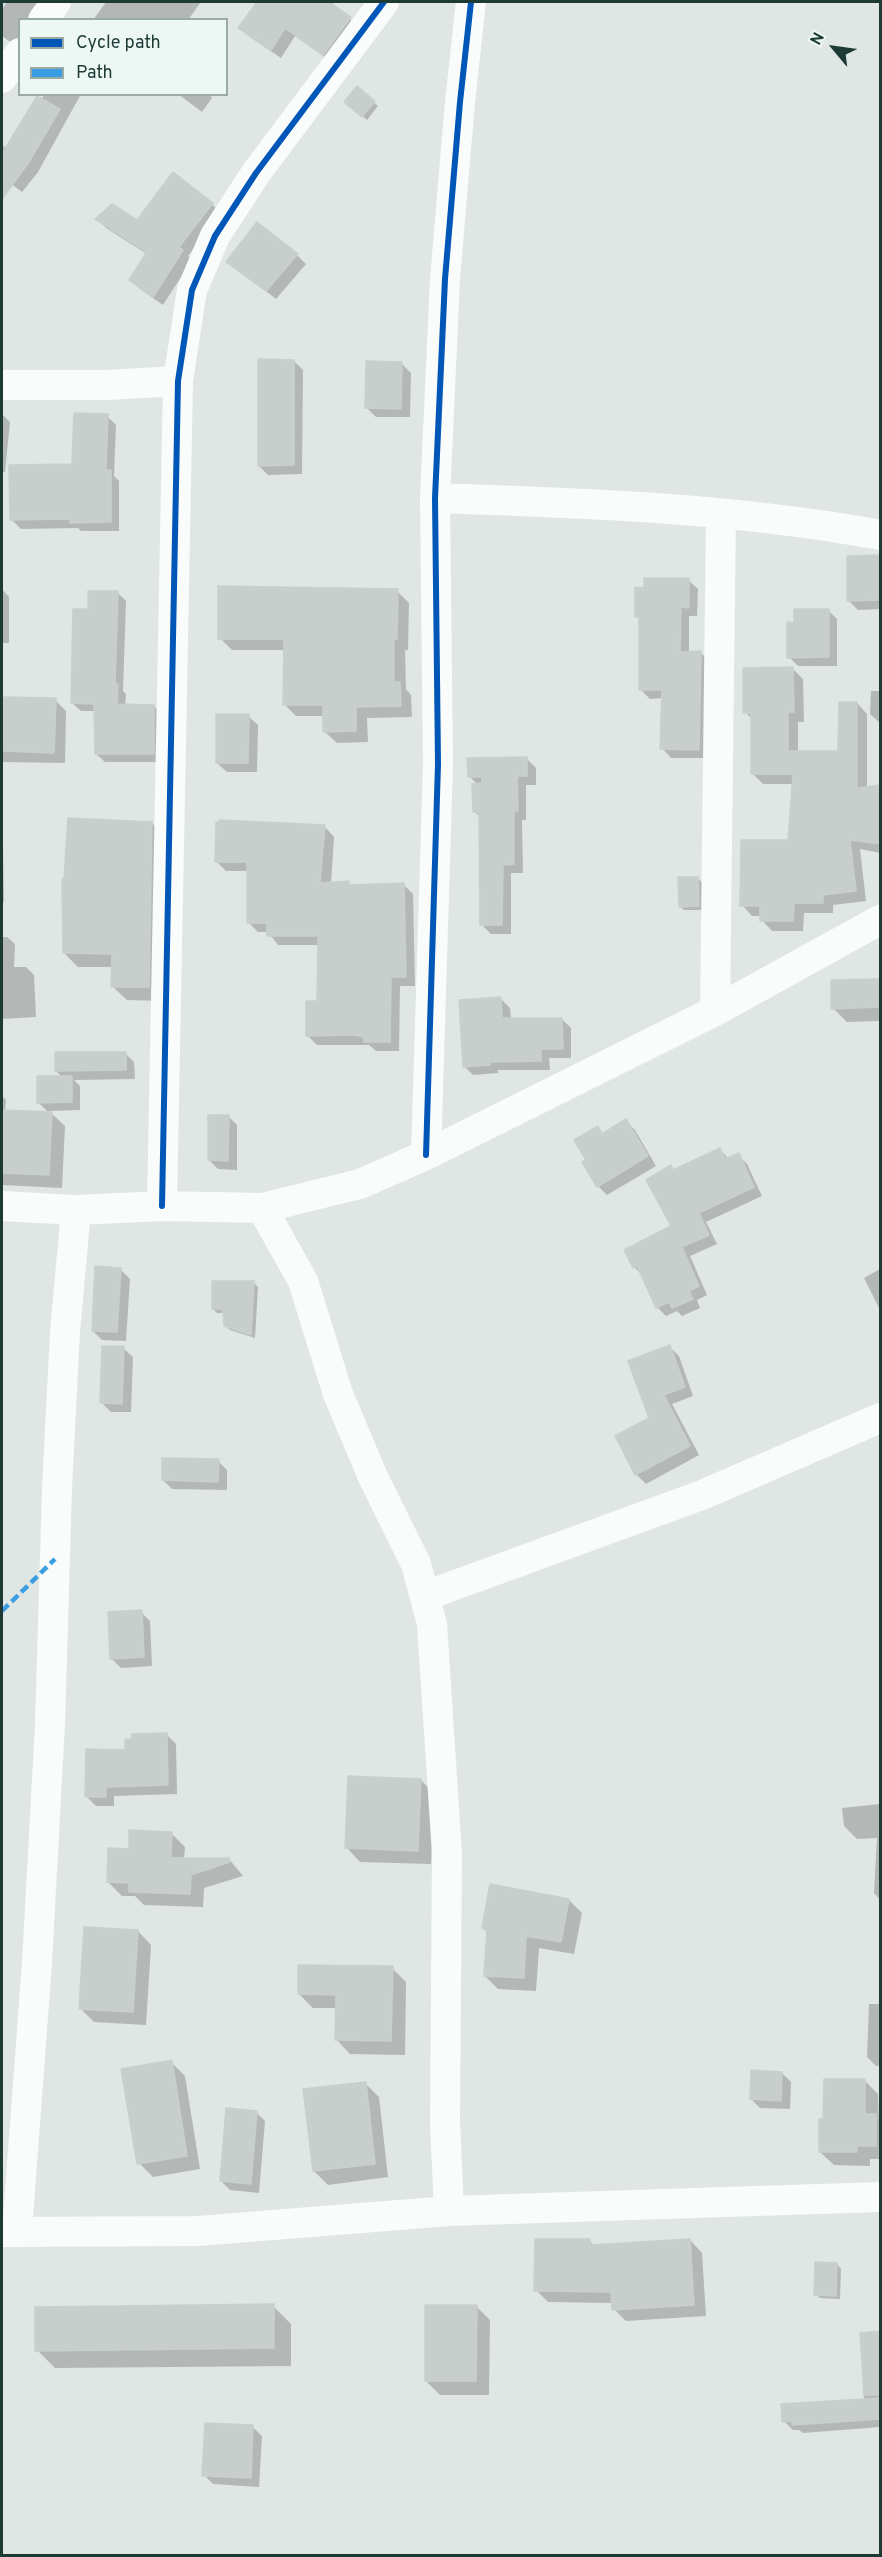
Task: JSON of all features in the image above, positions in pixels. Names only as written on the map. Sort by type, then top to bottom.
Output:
[{"type":"street","points":[[44,18],[56,2]]},
{"type":"street","points":[[162,1206],[178,381],[192,290],[215,236],[256,173],[384,2]]},
{"type":"street","points":[[426,1155],[438,764],[435,498],[445,279],[471,2]]},
{"type":"street","points":[[2,78],[18,56]]},
{"type":"street","points":[[2,385],[107,385],[178,381]]},
{"type":"street","points":[[435,498],[603,503],[779,519],[880,535]]},
{"type":"street","points":[[715,1011],[721,514]]},
{"type":"street","points":[[2,1206],[76,1210],[162,1206],[262,1208],[360,1184],[426,1155],[715,1011],[880,920]]},
{"type":"street","points":[[262,1208],[303,1281],[339,1394],[373,1477],[416,1564],[432,1624],[447,1854],[445,2122],[449,2211]]},
{"type":"street","points":[[76,1210],[65,1332],[57,1489],[50,1724],[38,1951],[9,2231],[198,2231],[449,2211],[880,2197]]},
{"type":"street","points":[[425,1596],[702,1495],[880,1418]]},
{"type":"building","points":[[257,2],[329,2],[351,17],[323,55],[285,28],[271,50],[238,28]]},
{"type":"building","points":[[357,86],[375,101],[362,117],[344,102]]},
{"type":"building","points":[[37,96],[60,109],[29,162],[2,199],[2,154]]},
{"type":"building","points":[[173,172],[213,203],[179,247],[183,250],[153,297],[129,280],[147,252],[95,219],[112,204],[137,220]]},
{"type":"building","points":[[257,222],[298,254],[266,291],[226,262]]},
{"type":"building","points":[[258,359],[294,360],[294,465],[258,466]]},
{"type":"building","points":[[366,361],[402,362],[401,409],[365,408]]},
{"type":"building","points":[[74,413],[108,414],[106,470],[111,470],[111,522],[70,523],[70,519],[10,520],[9,465],[72,464]]},
{"type":"building","points":[[880,555],[880,600],[847,601],[847,556]]},
{"type":"building","points":[[644,578],[689,578],[689,608],[681,607],[680,652],[701,651],[699,750],[660,749],[662,690],[639,690],[639,617],[635,617],[635,587],[644,588]]},
{"type":"building","points":[[218,586],[398,589],[397,639],[394,639],[394,682],[400,682],[401,706],[356,707],[356,731],[323,732],[323,705],[283,705],[284,639],[218,639]]},
{"type":"building","points":[[88,591],[118,591],[115,684],[118,684],[117,704],[154,705],[154,754],[95,754],[94,704],[71,703],[73,609],[88,609]]},
{"type":"building","points":[[794,609],[829,609],[829,657],[787,658],[787,622],[794,623]]},
{"type":"building","points":[[793,667],[794,712],[788,712],[788,751],[838,751],[839,702],[857,702],[857,788],[880,785],[880,844],[850,840],[856,891],[823,895],[823,903],[794,903],[793,921],[760,921],[760,906],[740,906],[741,840],[788,840],[793,774],[751,774],[751,713],[743,713],[743,668]]},
{"type":"building","points":[[2,697],[56,698],[54,753],[2,751]]},
{"type":"building","points":[[216,714],[249,714],[248,763],[216,763]]},
{"type":"building","points":[[527,757],[527,776],[517,776],[518,811],[514,811],[514,864],[503,865],[502,925],[480,925],[479,812],[473,812],[472,784],[482,783],[482,777],[468,777],[467,758]]},
{"type":"building","points":[[68,818],[152,822],[149,987],[111,987],[112,954],[63,953],[62,879],[64,879]]},
{"type":"building","points":[[219,820],[325,825],[320,883],[349,881],[349,885],[404,883],[406,977],[391,977],[390,1042],[364,1042],[364,1037],[354,1035],[306,1036],[306,1001],[317,1001],[318,936],[267,936],[267,923],[247,923],[247,862],[215,862],[216,822],[219,823]]},
{"type":"building","points":[[678,877],[698,877],[699,906],[679,907]]},
{"type":"building","points":[[880,979],[880,1007],[831,1009],[831,980]]},
{"type":"building","points":[[501,997],[502,1018],[562,1018],[563,1049],[541,1049],[541,1061],[490,1062],[490,1065],[463,1067],[459,1000]]},
{"type":"building","points":[[55,1052],[126,1052],[126,1070],[55,1071]]},
{"type":"building","points":[[37,1076],[72,1076],[72,1102],[37,1103]]},
{"type":"building","points":[[2,1110],[52,1112],[49,1175],[2,1173]]},
{"type":"building","points":[[208,1115],[229,1115],[228,1161],[208,1160]]},
{"type":"building","points":[[626,1119],[648,1156],[597,1187],[582,1162],[586,1160],[574,1140],[598,1126],[602,1134]]},
{"type":"building","points":[[720,1148],[725,1159],[739,1153],[754,1187],[699,1213],[709,1235],[682,1247],[699,1286],[689,1291],[693,1299],[672,1308],[669,1302],[656,1308],[637,1266],[633,1268],[624,1250],[671,1226],[646,1180],[671,1165],[673,1170]]},
{"type":"building","points":[[95,1266],[121,1268],[117,1332],[92,1331]]},
{"type":"building","points":[[212,1281],[254,1281],[251,1335],[224,1326],[223,1309],[212,1309]]},
{"type":"building","points":[[670,1345],[685,1387],[664,1395],[690,1446],[635,1475],[615,1436],[649,1418],[628,1361]]},
{"type":"building","points":[[102,1346],[124,1346],[122,1404],[100,1403]]},
{"type":"building","points":[[162,1458],[219,1459],[218,1482],[162,1480]]},
{"type":"building","points":[[142,1610],[144,1657],[110,1659],[108,1612]]},
{"type":"building","points":[[167,1733],[168,1785],[106,1787],[106,1797],[85,1797],[86,1749],[125,1750],[125,1739],[132,1739],[132,1734]]},
{"type":"building","points":[[348,1776],[421,1779],[418,1851],[345,1848]]},
{"type":"building","points":[[129,1830],[172,1832],[171,1858],[229,1858],[230,1862],[191,1875],[190,1894],[129,1892],[129,1883],[107,1882],[108,1848],[129,1849]]},
{"type":"building","points":[[490,1884],[569,1899],[561,1942],[526,1936],[524,1978],[484,1976],[487,1929],[482,1928]]},
{"type":"building","points":[[84,1927],[138,1930],[133,2012],[79,2009]]},
{"type":"building","points":[[298,1965],[393,1966],[391,2041],[335,2040],[336,1995],[298,1994]]},
{"type":"building","points":[[172,2060],[187,2156],[137,2164],[121,2069]]},
{"type":"building","points":[[751,2070],[782,2072],[781,2101],[750,2099]]},
{"type":"building","points":[[824,2079],[865,2079],[865,2114],[876,2114],[876,2146],[857,2146],[857,2152],[819,2152],[819,2119],[823,2119]]},
{"type":"building","points":[[366,2082],[375,2164],[313,2171],[303,2089]]},
{"type":"building","points":[[226,2108],[257,2111],[251,2184],[220,2181]]},
{"type":"building","points":[[535,2239],[590,2239],[590,2245],[690,2239],[694,2305],[612,2310],[611,2292],[534,2291]]},
{"type":"building","points":[[815,2262],[837,2263],[836,2296],[814,2295]]},
{"type":"building","points":[[274,2304],[274,2348],[35,2351],[35,2307]]},
{"type":"building","points":[[425,2305],[477,2305],[476,2381],[425,2381]]},
{"type":"building","points":[[880,2331],[880,2395],[864,2395],[860,2333]]},
{"type":"building","points":[[880,2398],[880,2419],[792,2425],[792,2421],[782,2422],[781,2404]]},
{"type":"building","points":[[205,2423],[253,2425],[251,2478],[202,2476]]},
{"type":"marked path","points":[[2,1611],[55,1559]]},
{"type":"cycle path","points":[[162,1206],[178,381],[192,290],[215,236],[256,173],[384,2]]},
{"type":"cycle path","points":[[426,1155],[438,764],[435,498],[445,279],[471,2]]}]
